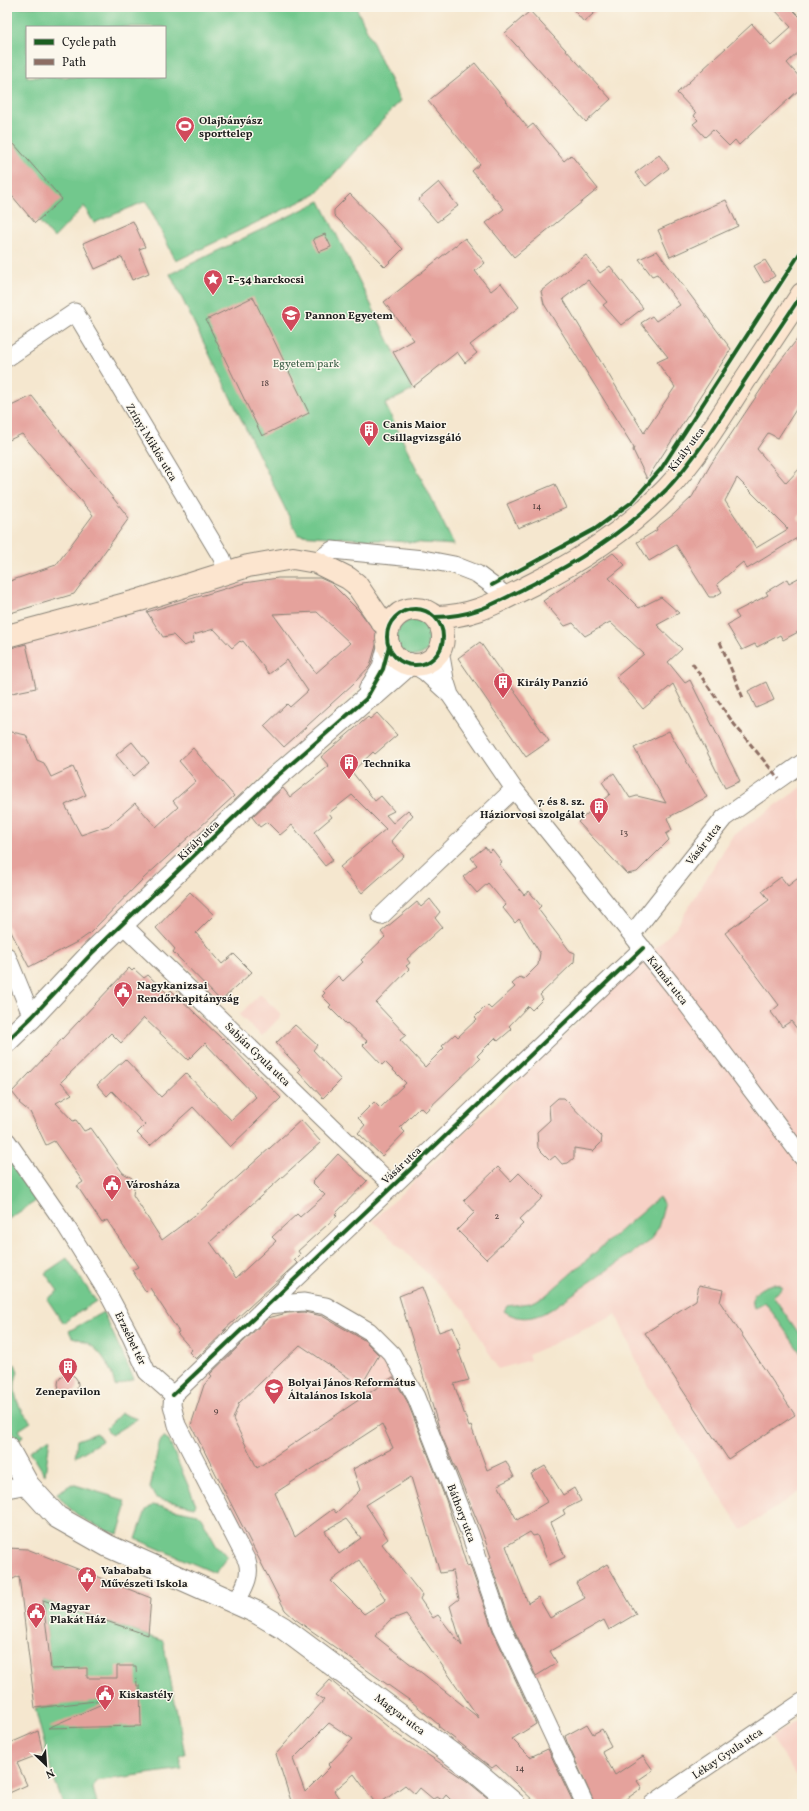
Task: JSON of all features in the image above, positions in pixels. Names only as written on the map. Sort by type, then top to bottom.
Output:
[{"type":"main road","name":"Király utca","points":[[441,646],[453,632],[467,624],[500,591],[567,566],[608,539],[641,513],[666,490],[702,445],[802,294]]},
{"type":"main road","points":[[7,636],[140,600],[248,566],[299,558],[316,562],[337,571],[356,584],[368,589],[387,605],[423,611],[435,617],[442,629],[441,646],[431,660],[423,664],[411,665],[396,658],[382,622],[364,598],[356,584]]},
{"type":"main road","points":[[388,637],[397,616],[410,610]]},
{"type":"main road","name":"Király utca","points":[[435,617],[447,617],[479,611]]},
{"type":"street","name":"Zrínyi Miklós utca","points":[[7,358],[75,312],[222,558],[227,573]]},
{"type":"street","points":[[316,562],[332,550],[423,559],[466,568],[500,591]]},
{"type":"street","name":"Király utca","points":[[366,699],[384,669],[388,637]]},
{"type":"street","name":"Kalmár utca","points":[[441,646],[442,669],[450,695]]},
{"type":"street","name":"Király utca","points":[[7,1041],[32,1017],[93,952],[123,925],[275,778],[366,699],[375,694],[411,665]]},
{"type":"street","name":"Kalmár utca","points":[[411,665],[429,676],[450,695],[514,789],[683,998],[802,1157]]},
{"type":"street","name":"Vásár utca","points":[[632,934],[724,818],[796,767]]},
{"type":"street","points":[[381,916],[514,789]]},
{"type":"street","name":"Sabján Gyula utca","points":[[123,925],[392,1185]]},
{"type":"street","name":"Vásár utca","points":[[173,1395],[642,948]]},
{"type":"street","points":[[7,956],[32,1017]]},
{"type":"street","name":"Erzsébet tér","points":[[7,1141],[64,1223],[108,1292],[147,1372],[173,1395]]},
{"type":"street","name":"Báthory utca","points":[[267,1305],[304,1302],[326,1306],[369,1331],[392,1354],[404,1374],[418,1404],[470,1534],[502,1626],[585,1804]]},
{"type":"street","points":[[7,1447],[28,1485],[57,1517],[108,1546],[236,1603],[249,1577],[250,1570],[247,1561],[177,1425],[172,1405],[173,1395]]},
{"type":"street","points":[[7,1489],[28,1485]]},
{"type":"street","name":"Magyar utca","points":[[236,1603],[283,1628],[476,1772],[514,1804]]},
{"type":"street","name":"Lékay Gyula utca","points":[[652,1804],[802,1702]]},
{"type":"shaded area","points":[[247,581],[326,582],[380,630],[375,668],[365,683],[147,881],[98,933],[83,943],[26,971],[7,932],[7,644]]},
{"type":"shaded area","points":[[802,787],[802,1490],[742,1530],[648,1386],[616,1315],[528,1355],[530,1360],[498,1369],[464,1309],[373,1221],[676,928],[733,835]]},
{"type":"shaded area","points":[[260,994],[282,1015],[262,1036],[239,1015]]},
{"type":"shaded area","name":"Bolyai János Református Általános Iskola","points":[[298,1310],[322,1312],[381,1352],[396,1375],[257,1468],[270,1494],[238,1519],[191,1425],[204,1385],[271,1318]]},
{"type":"shaded area","points":[[802,1717],[802,1773],[797,1776],[771,1737]]},
{"type":"green space","name":"Olajbányász sporttelep","points":[[7,7],[356,7],[400,101],[316,194],[176,261],[146,201],[94,223],[84,206],[54,238],[7,185]]},
{"type":"green space","name":"Egyetem park","points":[[320,201],[413,390],[385,404],[454,545],[298,535],[170,274]]},
{"type":"green space","points":[[414,620],[424,623],[429,628],[432,638],[429,648],[424,653],[414,656],[404,653],[399,648],[396,638],[399,628],[404,623]]},
{"type":"green space","points":[[7,1158],[36,1201],[7,1220]]},
{"type":"green space","points":[[659,1197],[664,1205],[659,1225],[652,1239],[544,1313],[533,1317],[522,1318],[516,1317],[504,1311],[507,1306],[530,1303],[545,1296]]},
{"type":"green space","points":[[67,1258],[96,1301],[63,1323],[47,1299],[58,1291],[45,1273]]},
{"type":"green space","points":[[773,1284],[779,1285],[783,1288],[773,1296],[802,1338],[802,1355],[765,1302],[754,1308],[754,1295],[760,1289]]},
{"type":"green space","points":[[103,1312],[134,1379],[115,1386],[110,1369],[101,1355],[89,1344],[72,1337],[69,1331]]},
{"type":"green space","points":[[15,1364],[18,1372],[15,1392],[22,1411],[31,1422],[19,1430],[23,1436],[18,1440],[7,1422],[7,1369]]},
{"type":"green space","points":[[121,1413],[137,1419],[111,1435],[106,1428]]},
{"type":"green space","points":[[97,1433],[102,1441],[75,1457],[77,1440]]},
{"type":"green space","points":[[163,1437],[169,1441],[196,1504],[194,1507],[159,1499],[155,1497],[150,1488],[160,1440]]},
{"type":"green space","points":[[50,1438],[45,1475],[30,1451]]},
{"type":"green space","points":[[72,1484],[124,1500],[126,1507],[118,1534],[92,1524],[69,1508],[57,1493]]},
{"type":"green space","points":[[153,1505],[198,1514],[201,1517],[216,1544],[227,1557],[215,1573],[136,1539],[146,1510]]},
{"type":"green space","points":[[43,1600],[163,1641],[185,1754],[179,1756],[182,1769],[97,1781],[93,1788],[97,1804],[63,1804],[51,1770],[35,1708],[55,1706]]},
{"type":"building","points":[[571,7],[601,7],[584,22]]},
{"type":"building","points":[[772,7],[790,7],[801,18],[802,17],[802,49],[787,63],[802,80],[802,87],[739,145],[735,140],[729,146],[713,130],[705,137],[693,124],[698,120],[694,116],[696,113],[677,93],[752,24],[771,45],[791,27]]},
{"type":"building","points":[[530,11],[611,99],[586,122],[505,33]]},
{"type":"building","points":[[475,63],[528,128],[533,124],[564,161],[571,155],[598,189],[514,257],[486,223],[504,209],[472,171],[480,164],[428,101]]},
{"type":"building","points":[[7,136],[62,199],[35,223],[7,190]]},
{"type":"building","points":[[659,155],[669,168],[646,186],[635,173]]},
{"type":"building","points":[[439,182],[458,206],[437,222],[418,200]]},
{"type":"building","points":[[350,194],[403,249],[385,267],[334,215],[334,210]]},
{"type":"building","points":[[726,200],[738,226],[670,257],[658,230]]},
{"type":"building","points":[[133,221],[145,247],[139,249],[149,273],[132,280],[122,257],[95,269],[83,243]]},
{"type":"building","points":[[325,234],[331,247],[319,252],[313,239]]},
{"type":"building","points":[[465,238],[485,263],[475,271],[491,291],[501,283],[519,307],[470,345],[477,353],[465,363],[457,352],[413,387],[393,352],[414,340],[384,302]]},
{"type":"building","points":[[657,251],[731,349],[647,479],[633,450],[634,448],[544,304],[541,291],[586,255],[600,273],[610,266],[643,308],[621,325],[603,305],[607,302],[588,280],[563,299],[644,433],[675,387],[657,362],[668,357],[641,323],[652,316],[656,321],[680,305],[657,274],[652,276],[639,259]]},
{"type":"building","points":[[765,260],[775,276],[764,283],[754,266]]},
{"type":"building","points":[[253,297],[309,413],[262,436],[206,320]]},
{"type":"building","points":[[802,333],[802,400],[778,438],[768,433],[757,449],[786,483],[802,466],[802,513],[798,518],[800,522],[802,520],[802,542],[797,538],[747,569],[743,562],[717,584],[722,592],[714,597],[709,597],[676,545],[649,561],[637,542],[657,530],[656,528],[692,497],[711,464],[778,364]],"holes":[[[737,478],[788,529],[756,548],[725,501]]]},
{"type":"building","points":[[32,396],[129,518],[74,594],[7,614],[7,582],[56,565],[93,515],[22,434],[7,441],[7,408]]},
{"type":"building","points":[[555,484],[566,508],[518,528],[507,504]]},
{"type":"building","points":[[613,553],[625,565],[609,578],[639,608],[661,597],[679,613],[657,625],[682,649],[668,662],[685,683],[690,680],[740,781],[725,788],[673,684],[643,709],[616,677],[644,654],[610,622],[585,636],[573,623],[565,626],[543,601]]},
{"type":"building","points":[[802,576],[802,630],[783,640],[780,635],[757,647],[755,644],[742,650],[727,625],[739,618],[735,612],[768,595],[766,592],[787,579],[789,583]]},
{"type":"building","points":[[278,578],[320,578],[331,583],[360,612],[377,634],[377,642],[370,666],[353,684],[284,747],[264,726],[287,704],[290,707],[308,691],[287,660],[269,674],[243,641],[240,641],[232,648],[214,629],[193,635],[194,642],[184,646],[173,635],[163,637],[147,612],[244,583]],"holes":[[[317,612],[350,643],[316,673],[273,614]]]},
{"type":"building","name":"Király Panzió","points":[[480,642],[549,741],[526,757],[458,658]]},
{"type":"building","points":[[26,644],[36,688],[7,694],[7,649]]},
{"type":"building","points":[[766,682],[774,700],[756,708],[748,691]]},
{"type":"building","points":[[377,713],[397,735],[375,754],[373,752],[352,772],[375,801],[381,796],[394,811],[386,815],[393,823],[408,810],[413,815],[391,841],[404,856],[362,893],[340,867],[386,829],[352,795],[329,813],[332,817],[314,832],[333,860],[325,866],[292,825],[280,835],[267,822],[260,827],[252,817],[283,788],[290,797],[329,766],[321,757],[368,717],[370,719]]},
{"type":"building","points":[[7,731],[26,735],[37,760],[44,763],[51,777],[73,767],[86,795],[65,805],[81,835],[110,825],[135,803],[156,827],[178,807],[173,801],[196,781],[179,761],[193,748],[234,796],[144,878],[89,934],[79,941],[29,967],[7,924]]},
{"type":"building","points":[[669,731],[707,797],[667,818],[672,830],[666,834],[669,840],[637,872],[627,874],[578,822],[610,794],[602,782],[614,773],[630,798],[637,796],[666,803],[634,748]]},
{"type":"building","points":[[132,742],[149,763],[134,776],[116,755]]},
{"type":"building","points":[[485,847],[489,852],[492,849],[502,862],[499,864],[524,895],[529,891],[541,906],[538,909],[570,951],[575,953],[574,962],[540,995],[543,999],[532,1010],[528,1006],[509,1026],[512,1029],[498,1041],[495,1038],[477,1056],[480,1059],[425,1112],[420,1107],[400,1127],[405,1132],[382,1156],[358,1133],[365,1125],[358,1118],[374,1102],[380,1108],[406,1083],[385,1062],[382,1065],[363,1045],[367,1041],[347,1023],[346,1024],[329,1007],[331,1005],[322,996],[325,993],[323,991],[338,976],[343,981],[363,962],[361,960],[385,937],[381,932],[417,902],[421,907],[430,899],[440,912],[435,918],[442,927],[407,959],[410,963],[406,966],[409,969],[376,1003],[406,1035],[400,1040],[425,1067],[444,1048],[442,1046],[455,1034],[458,1037],[477,1019],[475,1017],[487,1005],[491,1009],[515,987],[512,984],[520,977],[524,979],[538,965],[540,953],[519,919],[515,923],[503,908],[506,905],[488,883],[477,893],[463,877],[477,865],[471,858]]},
{"type":"building","points":[[802,875],[802,1035],[791,1021],[782,1027],[771,1012],[779,1005],[725,933],[769,900],[762,891],[781,877],[788,886]]},
{"type":"building","points":[[190,892],[214,915],[196,933],[222,964],[234,954],[252,972],[221,1001],[173,952],[175,949],[156,928]]},
{"type":"building","points":[[129,968],[132,971],[134,969],[144,978],[148,975],[168,994],[171,990],[222,1039],[223,1038],[281,1098],[230,1147],[193,1107],[150,1146],[137,1133],[145,1125],[112,1091],[107,1096],[97,1085],[125,1059],[161,1097],[186,1073],[231,1120],[256,1097],[205,1043],[188,1060],[144,1018],[121,1043],[111,1033],[61,1082],[72,1094],[56,1103],[73,1121],[76,1120],[84,1131],[91,1128],[123,1173],[132,1178],[134,1188],[133,1195],[162,1240],[199,1212],[301,1120],[321,1142],[210,1242],[236,1278],[276,1241],[272,1237],[297,1214],[300,1217],[325,1195],[312,1182],[338,1154],[367,1181],[335,1214],[337,1216],[298,1251],[300,1254],[294,1260],[297,1263],[223,1331],[227,1329],[196,1359],[189,1352],[192,1350],[177,1333],[179,1332],[150,1288],[146,1292],[132,1270],[138,1267],[107,1220],[102,1223],[77,1186],[83,1182],[54,1141],[46,1145],[30,1112],[19,1103],[20,1102],[12,1092]]},
{"type":"building","points":[[295,1025],[317,1045],[313,1050],[341,1080],[323,1098],[298,1071],[300,1069],[276,1043]]},
{"type":"building","points":[[558,1098],[564,1098],[602,1137],[601,1143],[593,1151],[574,1148],[574,1158],[568,1163],[562,1164],[555,1156],[550,1160],[538,1148],[537,1132],[550,1120],[549,1106]]},
{"type":"building","points":[[498,1167],[511,1181],[519,1173],[543,1197],[519,1220],[523,1224],[486,1259],[457,1230],[475,1212],[464,1200]]},
{"type":"building","points":[[699,1285],[723,1290],[720,1302],[795,1415],[728,1459],[645,1333],[696,1300]]},
{"type":"building","points":[[422,1287],[439,1332],[453,1327],[461,1349],[458,1350],[469,1380],[454,1384],[469,1427],[471,1426],[487,1470],[506,1461],[514,1477],[498,1485],[517,1520],[547,1502],[531,1474],[545,1466],[563,1495],[574,1488],[581,1501],[563,1510],[565,1514],[550,1523],[565,1557],[549,1565],[537,1535],[533,1536],[530,1532],[506,1546],[528,1603],[538,1597],[550,1618],[585,1598],[576,1583],[607,1564],[636,1614],[609,1630],[604,1620],[550,1651],[557,1663],[536,1676],[511,1623],[489,1558],[491,1557],[482,1532],[441,1434],[399,1296]]},
{"type":"building","points":[[304,1312],[322,1316],[364,1340],[379,1355],[361,1386],[300,1345],[239,1403],[233,1419],[257,1468],[393,1377],[407,1401],[446,1500],[467,1566],[470,1565],[493,1631],[536,1724],[512,1739],[530,1757],[548,1749],[574,1804],[537,1804],[496,1765],[492,1768],[438,1726],[439,1725],[412,1702],[295,1619],[285,1610],[191,1425],[204,1385],[212,1376],[210,1374],[268,1318],[287,1313]],"holes":[[[382,1424],[393,1448],[353,1469],[360,1490],[336,1513],[333,1509],[295,1537],[275,1493]],[[411,1477],[440,1573],[453,1571],[459,1599],[450,1606],[462,1646],[438,1615],[433,1618],[420,1599],[422,1595],[382,1544],[388,1539],[366,1505]],[[346,1519],[361,1538],[339,1554],[325,1531]],[[359,1560],[386,1600],[364,1614],[331,1581]],[[406,1614],[479,1718],[375,1636],[390,1620]]]},
{"type":"building","name":"Zenepavilon","points":[[68,1374],[75,1377],[78,1384],[75,1391],[68,1394],[61,1391],[58,1384],[61,1377]]},
{"type":"building","points":[[7,1548],[27,1549],[151,1598],[148,1635],[43,1600],[51,1669],[87,1668],[87,1678],[117,1678],[117,1666],[136,1666],[137,1686],[140,1686],[141,1726],[48,1728],[113,1699],[35,1708],[19,1576],[7,1582]]},
{"type":"building","points":[[330,1680],[398,1735],[467,1781],[495,1804],[455,1804],[446,1795],[442,1800],[437,1797],[433,1799],[420,1788],[415,1794],[405,1785],[379,1804],[376,1804],[354,1774],[334,1791],[343,1804],[292,1804],[276,1754],[324,1700],[316,1695]],"holes":[[[329,1723],[353,1739],[328,1765],[330,1767],[305,1792],[293,1759]]]},
{"type":"building","points":[[587,1724],[593,1734],[602,1729],[611,1746],[602,1751],[615,1775],[643,1756],[653,1770],[637,1781],[642,1788],[619,1804],[595,1804],[567,1742],[565,1736]]},
{"type":"building","points":[[38,1731],[43,1753],[17,1763],[27,1785],[7,1794],[7,1742],[8,1744]]},
{"type":"marked path","points":[[720,642],[743,698]]},
{"type":"marked path","points":[[692,663],[734,724],[779,779]]},
{"type":"cycle path","points":[[492,585],[595,529],[632,502],[661,469],[802,250]]},
{"type":"cycle path","points":[[435,617],[474,611],[507,597],[549,576],[602,544],[651,505],[666,490],[701,446],[802,294]]},
{"type":"cycle path","points":[[415,609],[426,611],[435,617],[441,626],[443,637],[441,648],[435,657],[426,663],[415,665],[404,663],[395,657],[389,648],[387,637],[389,626],[395,617],[404,611],[415,609]]},
{"type":"cycle path","points":[[7,1041],[32,1017],[93,952],[275,778],[366,699],[383,669],[389,646]]},
{"type":"cycle path","points":[[173,1395],[643,948]]},
{"type":"place","name":"Olajbányász sporttelep","points":[[185,143]]},
{"type":"place","name":"T–34 harckocsi","points":[[213,296]]},
{"type":"place","name":"Pannon Egyetem","points":[[291,332]]},
{"type":"place","name":"Canis Maior Csillagvizsgáló","points":[[369,447]]},
{"type":"place","name":"Király Panzió","points":[[503,699]]},
{"type":"place","name":"Technika","points":[[349,780]]},
{"type":"place","name":"7. és 8. sz. Háziorvosi szolgálat","points":[[599,824]]},
{"type":"place","name":"Nagykanizsai Rendőrkapitányság","points":[[123,1008]]},
{"type":"place","name":"Városháza","points":[[112,1201]]},
{"type":"place","name":"Zenepavilon","points":[[68,1384]]},
{"type":"place","name":"Bolyai János Református Általános Iskola","points":[[274,1405]]},
{"type":"place","name":"Vabababa Művészeti Iskola","points":[[87,1593]]},
{"type":"place","name":"Magyar Plakát Ház","points":[[36,1629]]},
{"type":"place","name":"Kiskastély","points":[[105,1711]]}]
